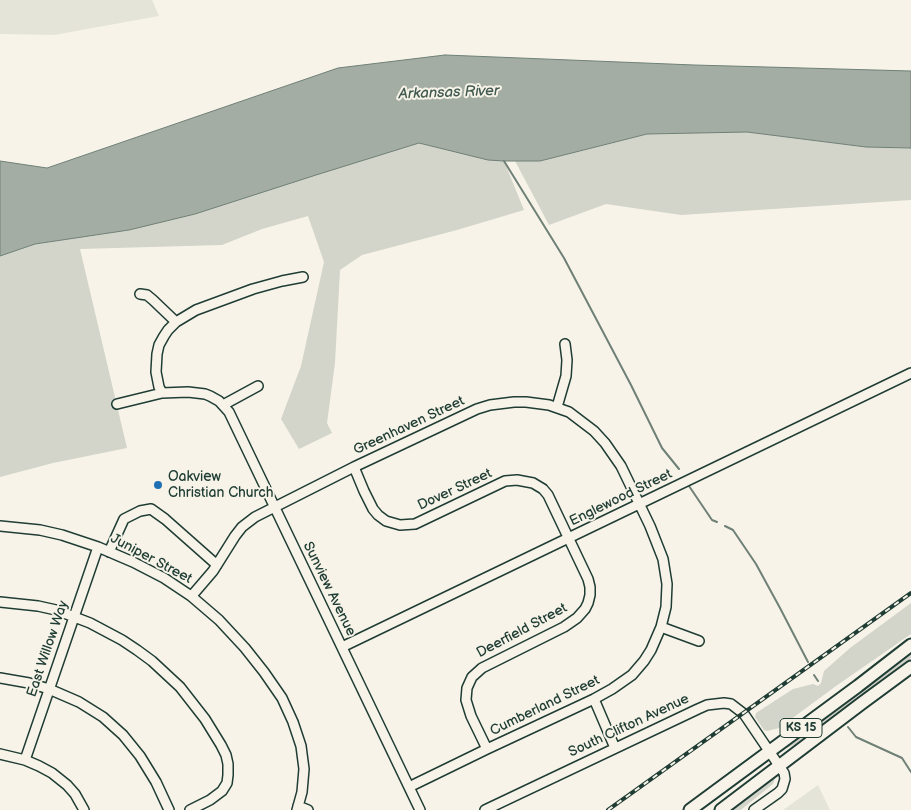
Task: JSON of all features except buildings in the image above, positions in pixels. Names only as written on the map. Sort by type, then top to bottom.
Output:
[{"type":"main road","name":"KS 15","points":[[690,810],[911,645]]},
{"type":"main road","name":"KS 15","points":[[721,810],[911,667]]},
{"type":"street","points":[[162,393],[156,372],[156,354],[164,336],[176,322],[196,310],[253,289],[303,277]]},
{"type":"street","points":[[140,294],[147,295],[154,300],[176,322]]},
{"type":"street","points":[[558,407],[566,376],[565,344]]},
{"type":"street","name":"Englewood Street","points":[[342,647],[911,373]]},
{"type":"street","points":[[116,404],[162,393],[188,392],[210,396],[222,405],[258,386]]},
{"type":"street","name":"Greenhaven Street","points":[[191,596],[217,565],[235,536],[254,517],[354,467],[477,409],[490,405],[526,402],[558,407],[569,412],[606,443],[622,466],[640,504]]},
{"type":"street","name":"Sunview Avenue","points":[[222,405],[228,412],[274,506],[420,810]]},
{"type":"street","name":"Dover Street","points":[[354,467],[374,509],[386,521],[393,524],[415,524],[505,481],[523,480],[545,490],[569,538]]},
{"type":"street","name":"Cumberland Street","points":[[409,788],[594,699],[612,689],[636,671],[651,650],[661,627],[666,607],[667,592],[665,570],[659,548],[640,504]]},
{"type":"street","points":[[109,552],[124,519],[140,510],[151,509],[217,565]]},
{"type":"street","name":"Juniper Street","points":[[0,526],[62,535],[98,547],[133,562],[164,578],[191,596],[219,620],[246,648],[273,684],[290,713],[299,737],[304,766],[302,792],[297,808]]},
{"type":"street","name":"Deerfield Street","points":[[487,749],[471,716],[466,700],[467,688],[472,677],[482,668],[569,624],[580,615],[588,603],[590,587],[588,579],[569,538]]},
{"type":"street","name":"East Willow Way","points":[[25,760],[98,547]]},
{"type":"street","points":[[0,602],[38,606],[74,616],[122,640],[167,674],[205,719],[221,745],[228,764],[225,787],[214,797],[190,810]]},
{"type":"street","points":[[661,627],[699,640]]},
{"type":"street","points":[[0,678],[49,689],[88,707],[104,719],[123,736],[140,756],[150,770],[169,810]]},
{"type":"street","points":[[594,699],[615,748]]},
{"type":"street","name":"South Clifton Avenue","points":[[485,810],[707,705],[731,704],[744,714],[780,766]]},
{"type":"street","points":[[0,754],[25,760],[52,773],[64,782],[84,810]]},
{"type":"street","points":[[754,810],[782,789],[785,778],[780,766]]},
{"type":"street","points":[[297,808],[308,810]]},
{"type":"shaded area","points":[[0,0],[152,0],[159,16],[54,35],[0,34]]},
{"type":"shaded area","points":[[747,132],[866,147],[911,148],[911,200],[681,215],[606,204],[549,225],[515,161],[540,161],[647,134]]},
{"type":"shaded area","points":[[419,143],[504,161],[524,210],[362,255],[340,270],[335,363],[327,423],[332,433],[299,449],[281,419],[301,366],[324,262],[308,216],[262,229],[222,245],[80,249],[127,448],[53,463],[0,477],[0,256],[35,244],[129,230]]},
{"type":"shaded area","points":[[911,603],[911,634],[779,728],[764,730],[755,717],[756,713],[793,689],[813,684],[818,686],[821,683],[824,671],[850,648]]},
{"type":"shaded area","points":[[911,650],[911,658],[796,744],[787,748],[788,744]]},
{"type":"shaded area","points":[[775,779],[773,784],[742,809],[733,810],[772,780]]},
{"type":"shaded area","points":[[818,785],[830,810],[783,810]]},
{"type":"water","name":"Arkansas River","points":[[445,55],[911,71],[911,148],[866,147],[747,132],[647,134],[540,161],[504,161],[488,160],[419,143],[195,214],[129,230],[35,244],[0,256],[0,161],[47,168],[338,68]]},
{"type":"waterway","points":[[504,161],[564,258],[662,448],[679,469]]},
{"type":"waterway","points":[[689,486],[712,520],[717,522]]},
{"type":"waterway","points":[[725,526],[733,530],[756,564],[808,662]]},
{"type":"waterway","points":[[814,675],[818,681]]},
{"type":"waterway","points":[[848,727],[856,737],[902,758],[911,772]]},
{"type":"railway","points":[[608,810],[911,593]]},
{"type":"place","name":"Oakview Christian Church","points":[[158,485]]}]
